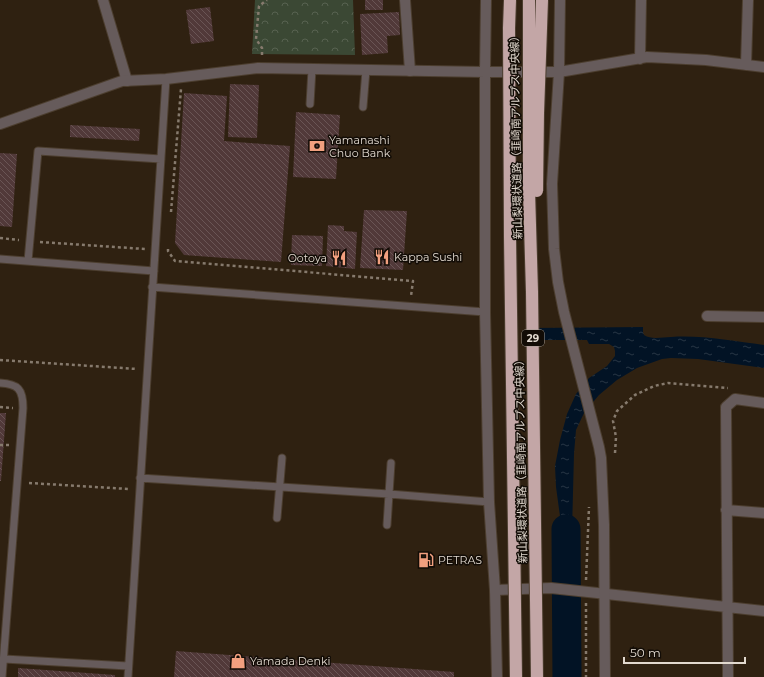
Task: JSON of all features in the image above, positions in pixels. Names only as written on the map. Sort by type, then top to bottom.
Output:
[{"type":"highway","name":"新山梨環状道路（韮崎南アルプス中央線）","points":[[510,0],[510,238],[516,677]]},
{"type":"highway","name":"新山梨環状道路（韮崎南アルプス中央線）","points":[[529,0],[529,183],[532,292],[537,677]]},
{"type":"highway","points":[[532,292],[536,214],[542,0]]},
{"type":"street","points":[[103,0],[127,80]]},
{"type":"street","points":[[405,0],[410,71]]},
{"type":"street","points":[[486,0],[485,312],[489,502],[495,590],[497,677]]},
{"type":"street","points":[[560,0],[559,72],[552,184],[554,249],[558,282],[564,312],[601,458],[604,525],[605,677]]},
{"type":"street","points":[[640,59],[641,0]]},
{"type":"street","points":[[746,65],[748,0]]},
{"type":"street","points":[[0,124],[122,81],[166,79],[262,68],[559,72],[647,57],[706,60],[764,67]]},
{"type":"street","points":[[707,316],[764,317]]},
{"type":"street","points":[[728,677],[726,407],[735,399],[764,403]]},
{"type":"street","points":[[726,510],[764,513]]},
{"type":"street","points":[[495,590],[551,588],[604,595],[764,611]]},
{"type":"lane","points":[[310,104],[312,69]]},
{"type":"lane","points":[[363,107],[366,70]]},
{"type":"lane","points":[[128,677],[166,79]]},
{"type":"lane","points":[[28,261],[38,151],[161,158]]},
{"type":"lane","points":[[0,259],[154,271]]},
{"type":"lane","points":[[152,287],[485,312]]},
{"type":"lane","points":[[0,383],[12,384],[23,396],[2,677]]},
{"type":"lane","points":[[277,518],[282,458]]},
{"type":"lane","points":[[387,525],[392,463]]},
{"type":"lane","points":[[140,478],[489,502]]},
{"type":"lane","points":[[4,659],[128,666]]},
{"type":"path","points":[[262,68],[262,48],[256,38],[259,6],[267,0]]},
{"type":"path","points":[[170,219],[181,85]]},
{"type":"path","points":[[0,238],[168,251]]},
{"type":"path","points":[[168,243],[168,251],[175,261],[413,281],[411,296]]},
{"type":"path","points":[[0,360],[147,369]]},
{"type":"path","points":[[614,454],[616,437],[613,421],[617,412],[635,394],[654,386],[668,383],[735,389]]},
{"type":"path","points":[[0,445],[11,446]]},
{"type":"path","points":[[586,677],[581,592],[589,505]]},
{"type":"green space","points":[[255,0],[353,0],[355,55],[252,54]]},
{"type":"water","points":[[643,327],[644,335],[647,337],[706,338],[764,345],[764,368],[698,359],[662,359],[637,368],[617,380],[599,395],[584,413],[576,430],[572,532],[569,543],[570,568],[563,569],[562,531],[556,487],[555,466],[560,440],[567,414],[576,394],[589,378],[607,366],[615,356],[615,351],[614,347],[609,344],[589,344],[587,340],[530,340],[530,328]]},
{"type":"building","points":[[365,0],[383,0],[383,10],[365,10]]},
{"type":"building","points":[[210,7],[214,41],[191,44],[186,10]]},
{"type":"building","points":[[399,12],[400,35],[387,36],[388,53],[362,55],[360,14]]},
{"type":"building","points":[[230,84],[259,85],[257,138],[228,137]]},
{"type":"building","points":[[184,93],[227,96],[224,141],[290,146],[281,262],[184,255],[175,243]]},
{"type":"building","points":[[296,112],[340,115],[336,179],[293,177]]},
{"type":"building","points":[[70,125],[140,129],[139,141],[70,137]]},
{"type":"building","points":[[0,153],[17,154],[12,227],[0,226]]},
{"type":"building","points":[[364,210],[407,211],[403,270],[360,268]]},
{"type":"building","points":[[328,225],[344,226],[344,231],[357,232],[355,269],[326,266]]},
{"type":"building","points":[[292,235],[323,236],[322,266],[291,265]]},
{"type":"building","points":[[0,413],[6,413],[1,481],[0,481]]},
{"type":"building","name":"Yamada Denki","points":[[176,651],[454,672],[454,677],[174,677]]},
{"type":"building","points":[[18,668],[115,675],[115,677],[18,677]]},
{"type":"waterway","points":[[566,529],[567,677]]},
{"type":"place","name":"Yamanashi Chuo Bank","points":[[317,146]]},
{"type":"place","name":"Kappa Sushi","points":[[382,257]]},
{"type":"place","name":"Ootoya","points":[[339,258]]},
{"type":"place","name":"PETRAS","points":[[426,560]]},
{"type":"place","name":"Yamada Denki","points":[[238,661]]}]
